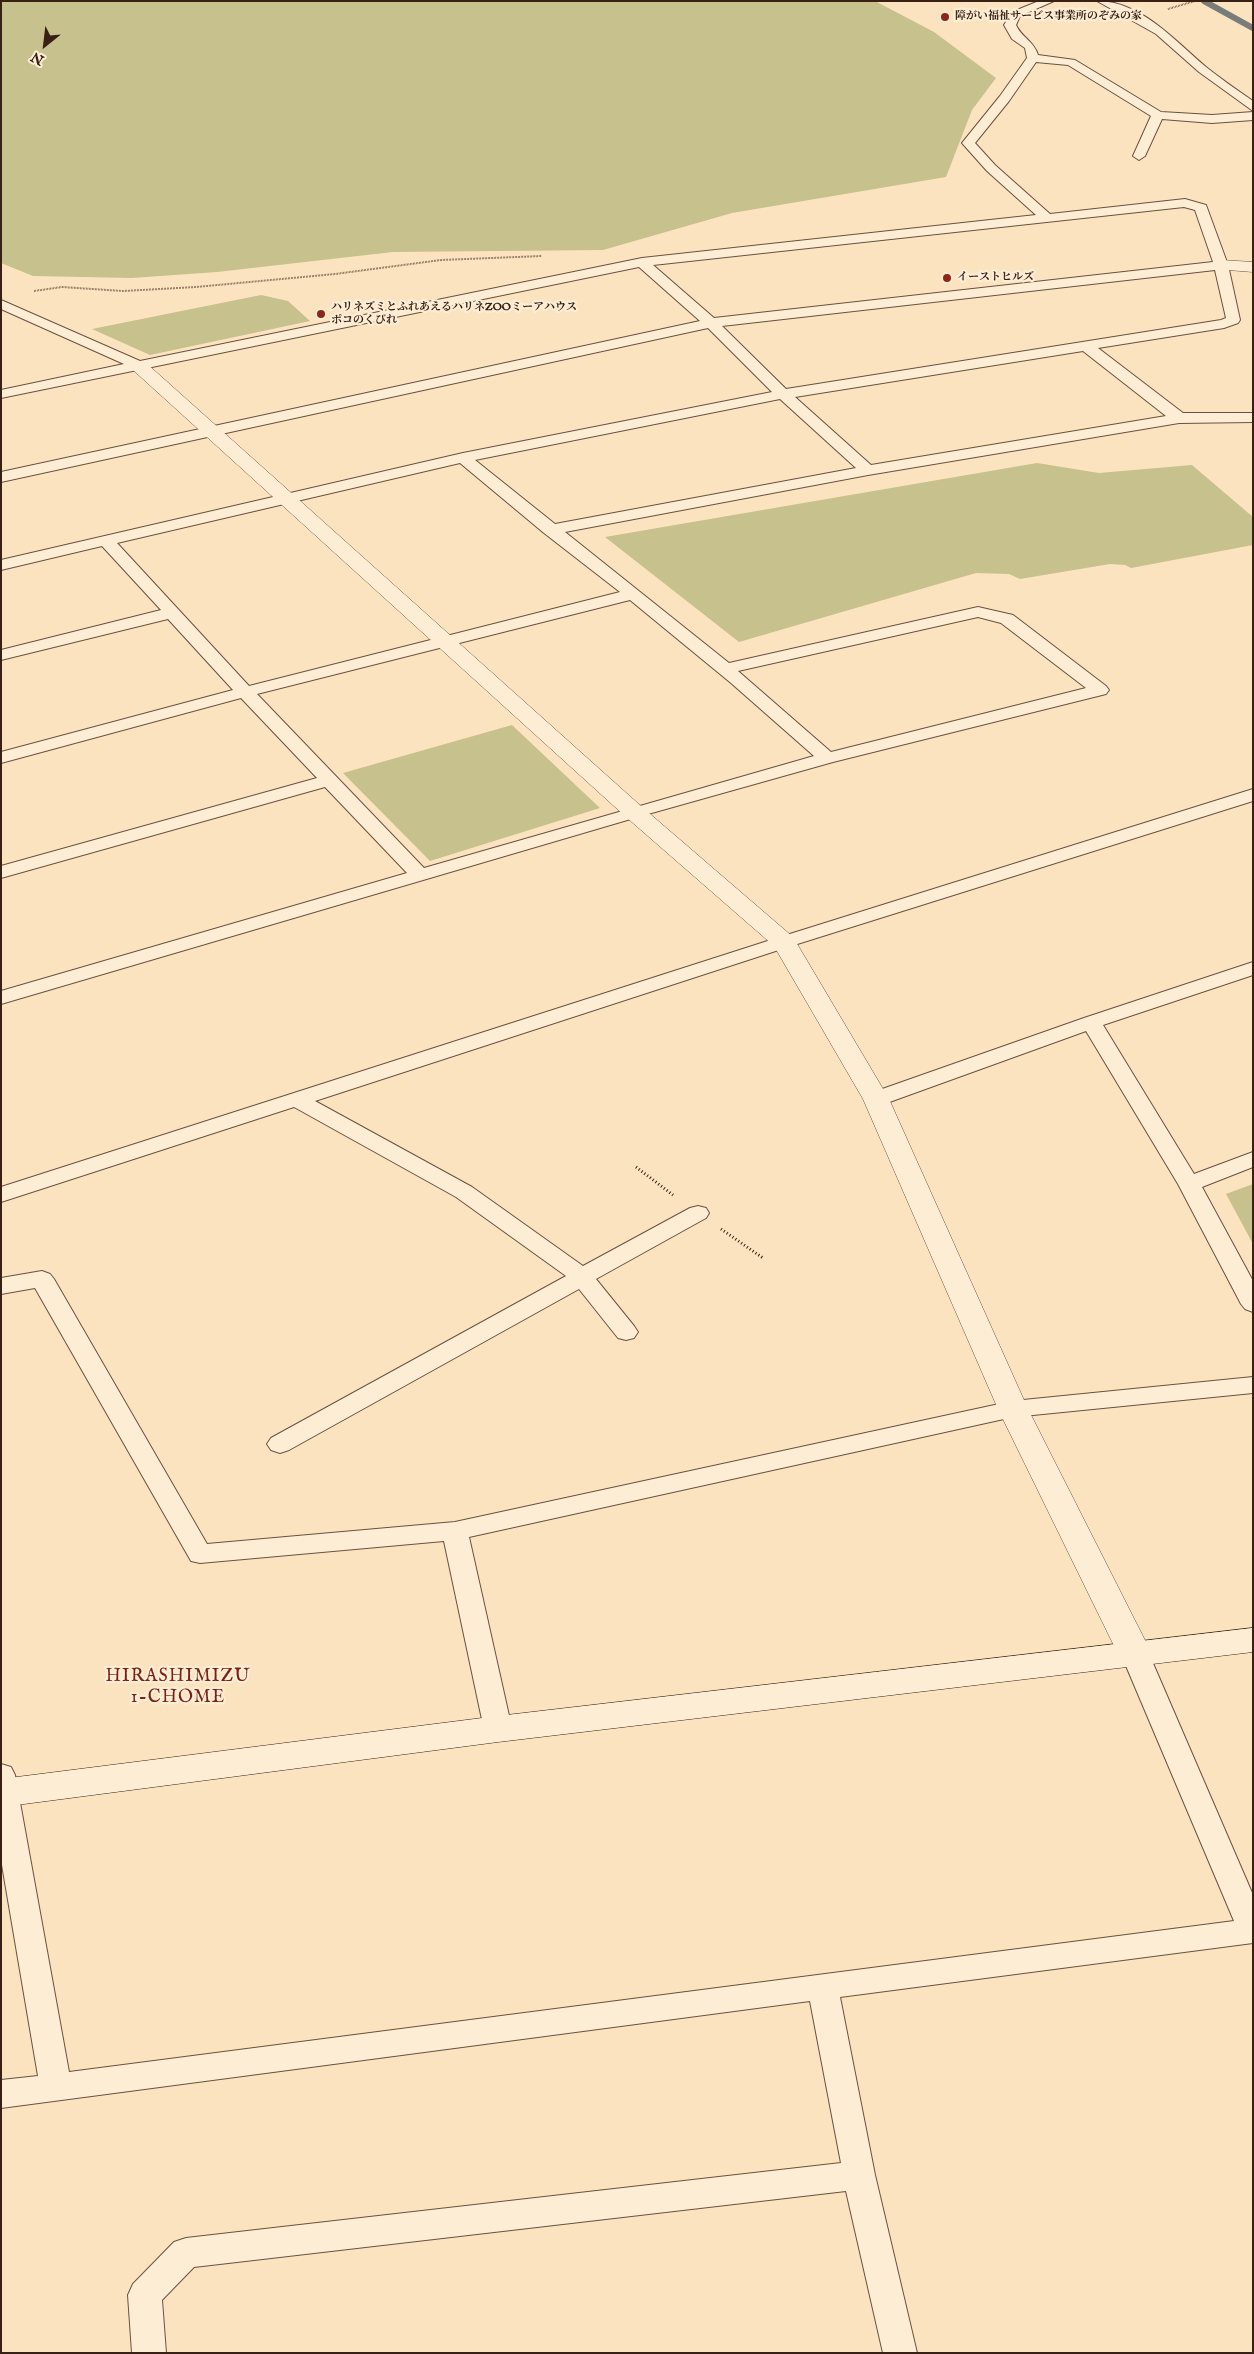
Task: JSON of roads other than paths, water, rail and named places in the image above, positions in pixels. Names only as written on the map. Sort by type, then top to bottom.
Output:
[{"type":"street","points":[[1221,265],[1253,266]]},
{"type":"street","points":[[139,366],[634,812],[784,942],[876,1099],[1013,1409],[1135,1654]]},
{"type":"street","points":[[2,1786],[1253,1640]]},
{"type":"lane","points":[[1033,58],[1030,46],[1016,36],[1010,26],[1016,14],[1049,1]]},
{"type":"lane","points":[[1102,1],[1136,17],[1160,32],[1202,70],[1253,107]]},
{"type":"lane","points":[[1033,58],[1071,62],[1104,84],[1158,115],[1212,119],[1253,116]]},
{"type":"lane","points":[[1033,58],[1021,72],[1005,98],[968,143],[991,168],[1046,217]]},
{"type":"lane","points":[[1140,156],[1158,115]]},
{"type":"lane","points":[[1,394],[642,262],[1185,203],[1201,208],[1221,265],[1233,320],[1224,324],[783,394],[464,458],[1,565]]},
{"type":"lane","points":[[642,262],[711,324],[783,394],[868,470]]},
{"type":"lane","points":[[1,477],[711,324],[1221,265]]},
{"type":"lane","points":[[1,304],[139,366]]},
{"type":"lane","points":[[1086,346],[1180,418]]},
{"type":"lane","points":[[550,530],[868,470],[1180,418],[1253,417]]},
{"type":"lane","points":[[464,458],[550,530],[633,594],[725,669],[827,758]]},
{"type":"lane","points":[[106,541],[245,692],[420,875]]},
{"type":"lane","points":[[1,758],[245,692],[633,594]]},
{"type":"lane","points":[[1,998],[634,812],[827,758],[1100,690],[1006,619],[978,612],[725,669]]},
{"type":"lane","points":[[1,655],[171,613]]},
{"type":"lane","points":[[1,872],[329,780]]},
{"type":"lane","points":[[1,1194],[784,942],[1253,795]]},
{"type":"lane","points":[[876,1099],[1091,1022],[1253,968]]},
{"type":"lane","points":[[1091,1022],[1189,1184],[1253,1304]]},
{"type":"lane","points":[[295,1099],[464,1192],[581,1276],[626,1332]]},
{"type":"lane","points":[[1189,1184],[1253,1159]]},
{"type":"lane","points":[[280,1444],[698,1213]]},
{"type":"lane","points":[[1,1286],[42,1279],[200,1554],[456,1531],[1013,1409],[1253,1385]]},
{"type":"lane","points":[[456,1531],[498,1729]]},
{"type":"lane","points":[[1,2094],[1253,1931],[1135,1654]]},
{"type":"lane","points":[[2,1786],[56,2087]]},
{"type":"lane","points":[[823,1988],[859,2175],[900,2353]]},
{"type":"lane","points":[[148,2353],[145,2295],[186,2253],[859,2175]]},
{"type":"waterway","points":[[1204,1],[1253,28]]},
{"type":"place","name":"障がい福祉サービス事業所のぞみの家","points":[[945,17]]},
{"type":"place","name":"イーストヒルズ","points":[[947,278]]},
{"type":"place","name":"ハリネズミとふれあえるハリネZOOミーアハウス ポコのくびれ","points":[[321,314]]},
{"type":"district","name":"HIRASHIMIZU 1-CHOME","points":[[178,1687]]}]
